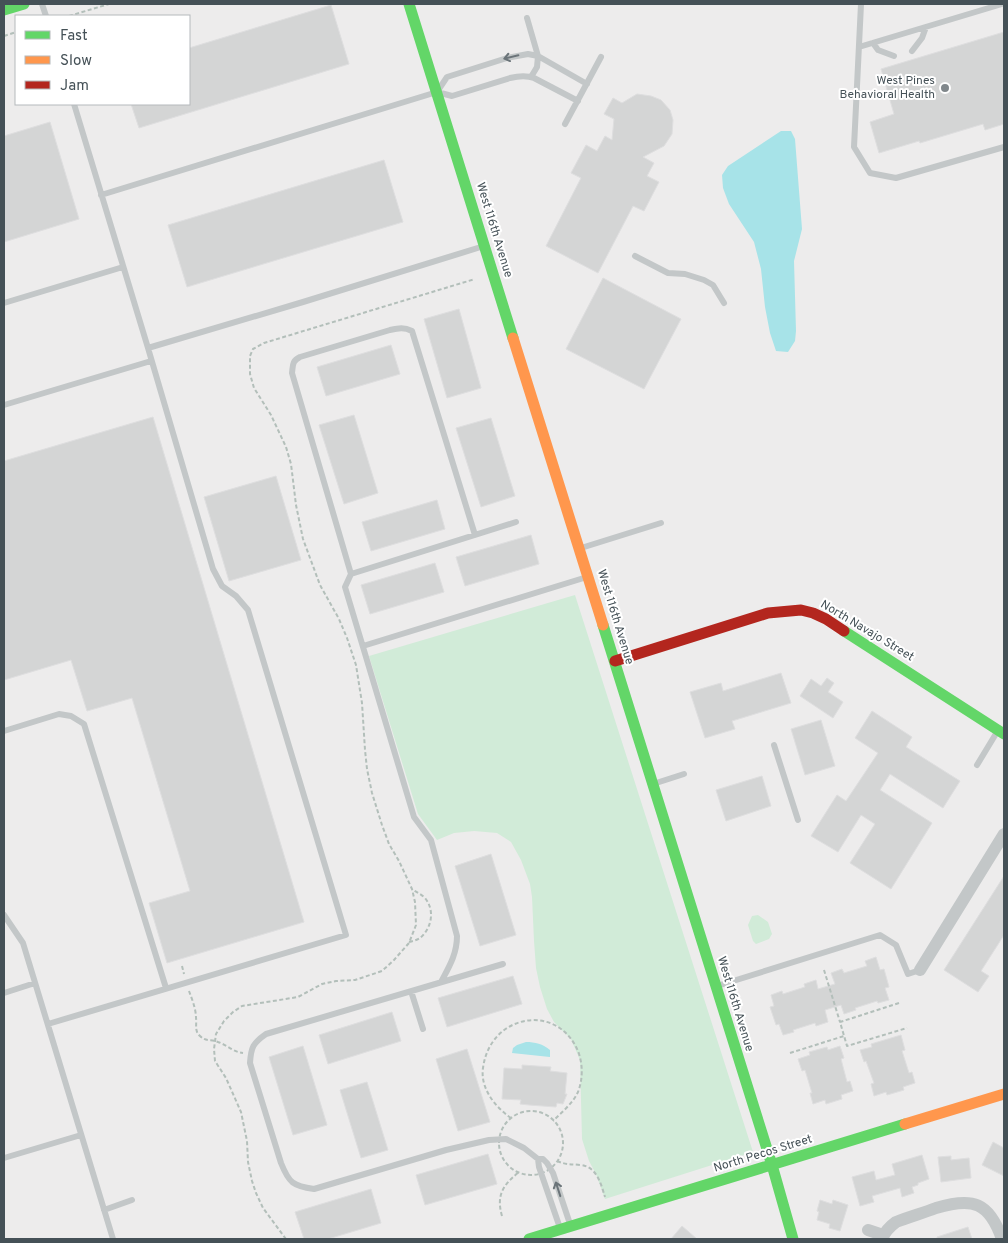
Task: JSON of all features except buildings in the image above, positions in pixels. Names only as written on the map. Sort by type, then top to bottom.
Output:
[{"type":"street","points":[[4,10],[24,4]]},
{"type":"street","name":"West 116th Avenue","points":[[409,4],[615,661],[793,1239]]},
{"type":"street","name":"North Navajo Street","points":[[615,661],[768,613],[801,610],[813,613],[847,632],[1001,732]]},
{"type":"street","points":[[920,970],[1004,834]]},
{"type":"street","name":"North Pecos Street","points":[[529,1239],[1004,1094]]},
{"type":"street","points":[[868,1230],[882,1237],[888,1228],[896,1222],[950,1204],[965,1202],[981,1207],[990,1214],[1002,1239]]},
{"type":"lane","points":[[861,4],[854,147],[870,173],[896,178],[1004,147]]},
{"type":"lane","points":[[859,47],[1002,4]]},
{"type":"lane","points":[[528,18],[538,56],[537,67],[531,77]]},
{"type":"lane","points":[[912,51],[922,38],[926,27]]},
{"type":"lane","points":[[873,43],[878,50],[894,56]]},
{"type":"lane","points":[[436,92],[447,77],[507,58],[528,54],[538,56],[587,84]]},
{"type":"lane","points":[[565,124],[601,57]]},
{"type":"lane","points":[[101,195],[436,92],[452,96],[518,76],[531,77],[578,101]]},
{"type":"lane","points":[[48,1024],[346,935],[248,610],[236,596],[222,586],[213,568],[74,105]]},
{"type":"lane","points":[[148,348],[485,246]]},
{"type":"lane","points":[[636,256],[668,273],[685,274],[704,280],[713,286],[724,303]]},
{"type":"lane","points":[[4,303],[123,267]]},
{"type":"lane","points":[[440,982],[455,953],[457,936],[431,840],[414,817],[345,587],[351,574],[292,373],[295,360],[390,330],[407,328],[412,331],[475,535]]},
{"type":"lane","points":[[4,405],[151,361]]},
{"type":"lane","points":[[351,574],[516,522]]},
{"type":"lane","points":[[579,548],[661,523]]},
{"type":"lane","points":[[363,646],[588,577]]},
{"type":"lane","points":[[4,731],[59,714],[71,716],[84,724],[166,988]]},
{"type":"lane","points":[[977,765],[1001,732]]},
{"type":"lane","points":[[774,745],[798,820]]},
{"type":"lane","points":[[652,784],[684,774]]},
{"type":"lane","points":[[4,915],[23,943],[113,1239]]},
{"type":"lane","points":[[716,987],[880,935],[896,946],[908,974],[920,970]]},
{"type":"lane","points":[[503,964],[266,1034],[253,1044],[250,1052],[250,1063],[286,1177],[300,1187],[314,1189],[446,1150],[489,1140],[506,1139],[524,1148],[538,1159],[545,1160],[552,1173],[566,1228]]},
{"type":"lane","points":[[4,993],[36,983]]},
{"type":"lane","points":[[411,991],[423,1029]]},
{"type":"lane","points":[[4,1158],[82,1135]]},
{"type":"lane","points":[[538,1159],[539,1167],[566,1228]]},
{"type":"lane","points":[[104,1210],[132,1200]]},
{"type":"path","points":[[72,15],[109,4]]},
{"type":"path","points":[[286,1239],[263,1208],[256,1193],[248,1162],[247,1141],[240,1112],[226,1078],[215,1061],[216,1034],[224,1021],[242,1006],[298,997],[322,984],[354,980],[382,971],[409,942],[416,925],[415,902],[412,889],[382,825],[372,793],[367,769],[362,703],[356,665],[339,619],[320,585],[310,560],[299,522],[291,464],[286,447],[271,415],[254,388],[250,374],[250,356],[253,349],[264,343],[475,280]]},
{"type":"path","points":[[409,942],[419,939],[427,931],[431,921],[427,900],[412,889]]},
{"type":"path","points":[[182,966],[196,1012],[196,1031],[199,1036],[208,1041],[215,1041],[236,1052],[250,1052]]},
{"type":"path","points":[[824,970],[847,1046],[907,1028]]},
{"type":"path","points":[[840,1022],[900,1003]]},
{"type":"path","points":[[511,1118],[502,1112],[492,1100],[485,1086],[482,1071],[485,1055],[492,1041],[503,1030],[516,1023],[532,1020],[547,1022],[563,1030],[574,1043],[581,1059],[582,1077],[577,1093],[567,1107],[553,1121]]},
{"type":"path","points":[[790,1053],[844,1036]]},
{"type":"path","points":[[878,1037],[880,1041]]},
{"type":"path","points":[[557,1161],[568,1165],[587,1166],[594,1171],[605,1197]]},
{"type":"path","points":[[502,1216],[499,1206],[501,1192],[506,1184],[519,1172]]},
{"type":"green space","points":[[575,595],[753,1152],[605,1199],[582,1139],[580,1060],[571,1039],[554,1022],[547,1009],[540,987],[536,968],[532,897],[530,884],[521,860],[511,842],[497,833],[474,831],[454,833],[437,840],[418,814],[369,656]]},
{"type":"green space","points":[[758,915],[768,922],[772,934],[769,939],[756,944],[753,941],[748,925],[752,916]]},
{"type":"water","points":[[781,131],[791,131],[795,139],[802,229],[794,261],[795,341],[788,352],[776,351],[770,333],[761,269],[754,242],[729,204],[723,188],[722,175],[728,166]]},
{"type":"water","points":[[526,1042],[533,1042],[547,1048],[550,1050],[550,1057],[512,1053],[513,1048]]},
{"type":"traffic: fast","points":[[4,10],[24,4]]},
{"type":"traffic: fast","points":[[409,4],[513,338]]},
{"type":"traffic: fast","points":[[603,625],[772,1165],[793,1239]]},
{"type":"traffic: fast","points":[[844,631],[1004,734]]},
{"type":"traffic: fast","points":[[529,1239],[905,1124]]},
{"type":"traffic: slow","points":[[513,338],[603,625]]},
{"type":"traffic: slow","points":[[905,1124],[1004,1094]]},
{"type":"traffic: jam","points":[[615,661],[768,613],[801,610],[826,619],[844,631]]},
{"type":"place","name":"West Pines Behavioral Health","points":[[945,88]]}]
